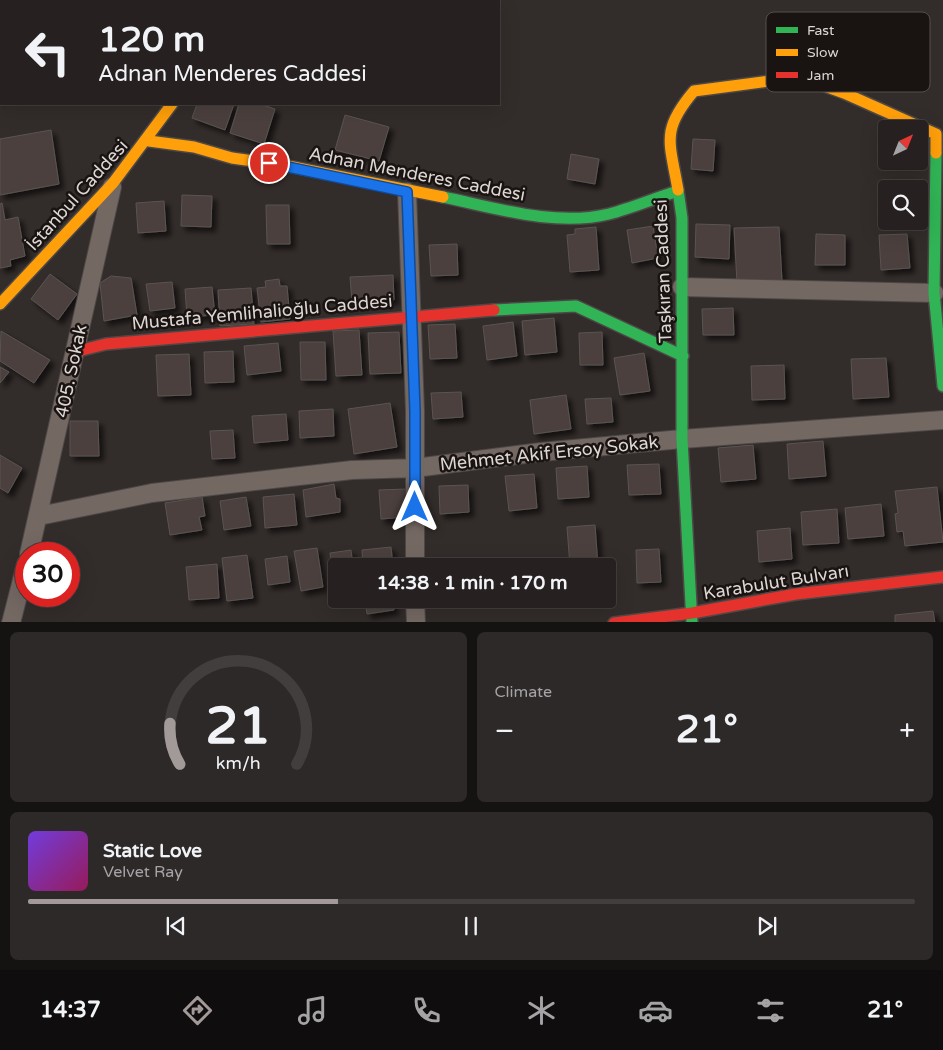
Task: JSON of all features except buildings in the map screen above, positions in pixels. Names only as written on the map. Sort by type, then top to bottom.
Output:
[{"type":"street","name":"Taşkıran Caddesi","points":[[692,618],[682,439],[682,218],[669,134],[677,111],[694,92],[766,82]]},
{"type":"street","name":"Taşkıran Caddesi","points":[[844,92],[936,134],[934,293]]},
{"type":"street","name":"İstanbul Caddesi","points":[[0,304],[112,187],[149,141],[171,105]]},
{"type":"street","name":"Adnan Menderes Caddesi","points":[[149,141],[194,147],[232,158],[288,166],[407,192],[537,216],[574,217],[608,214],[678,191]]},
{"type":"street","name":"405. Sokak","points":[[32,542],[112,187]]},
{"type":"street","points":[[407,192],[412,316],[415,558]]},
{"type":"street","points":[[682,287],[934,293],[943,386]]},
{"type":"street","name":"Mustafa Yemlihalioğlu Caddesi","points":[[74,352],[106,344],[412,316],[542,306],[576,306],[682,356]]},
{"type":"street","name":"Mehmet Akif Ersoy Sokak","points":[[39,516],[152,493],[352,470],[415,468],[541,452],[682,439],[943,420]]},
{"type":"street","name":"Karabulut Bulvarı","points":[[614,622],[692,618],[796,594],[943,577]]},
{"type":"street","points":[[11,622],[15,607]]},
{"type":"street","points":[[415,608],[416,622]]},
{"type":"traffic: fast","points":[[936,153],[934,293],[943,386]]},
{"type":"traffic: fast","points":[[678,190],[682,218],[682,439],[692,622]]},
{"type":"traffic: fast","points":[[443,197],[505,211],[568,218],[609,214],[678,191]]},
{"type":"traffic: fast","points":[[494,310],[576,306],[683,356]]},
{"type":"traffic: slow","points":[[678,190],[670,137],[676,117],[694,91],[766,81]]},
{"type":"traffic: slow","points":[[841,92],[936,134],[936,153]]},
{"type":"traffic: slow","points":[[0,304],[113,183],[171,105]]},
{"type":"traffic: slow","points":[[149,141],[194,147],[232,158],[288,166],[443,197]]},
{"type":"traffic: jam","points":[[74,352],[106,344],[494,310]]},
{"type":"traffic: jam","points":[[622,622],[692,613],[796,594],[943,577]]},
{"type":"route","points":[[269,163],[407,192],[415,411],[415,507]]}]
